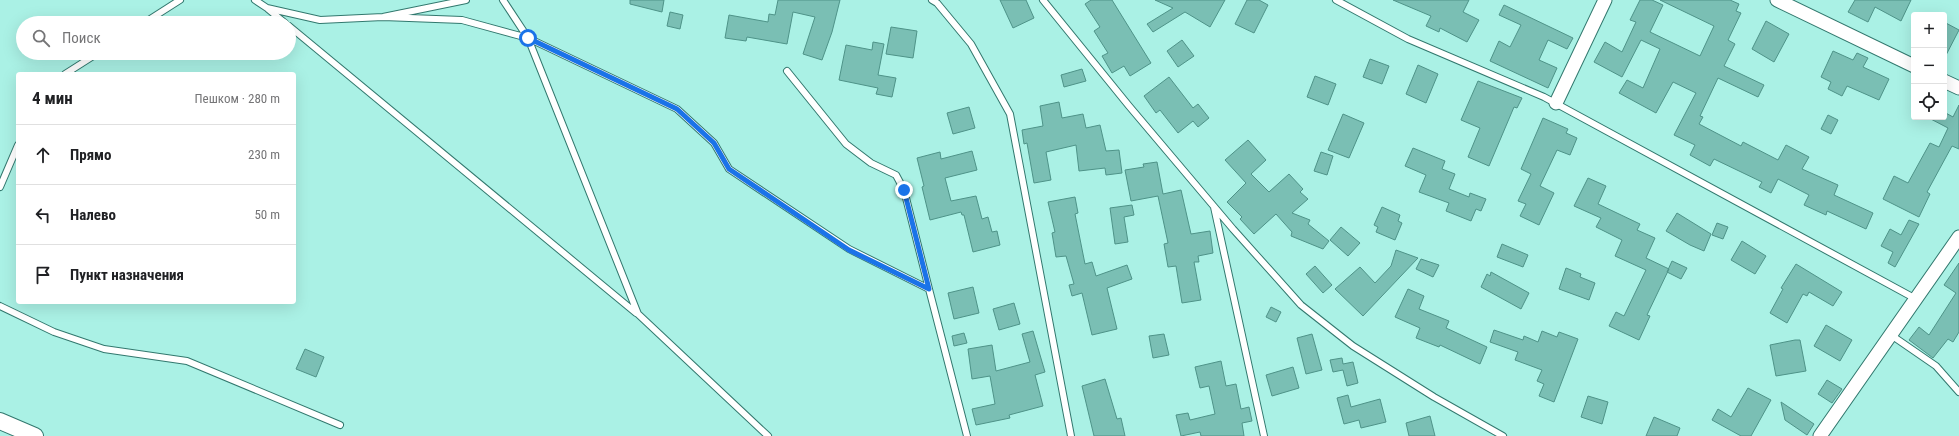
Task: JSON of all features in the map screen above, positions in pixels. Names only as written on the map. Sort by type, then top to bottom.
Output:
[{"type":"street","points":[[1556,103],[1605,0]]},
{"type":"street","points":[[1777,0],[1911,65]]},
{"type":"street","points":[[1947,82],[1959,88]]},
{"type":"street","points":[[1820,436],[1959,237]]},
{"type":"street","points":[[0,421],[35,436]]},
{"type":"lane","points":[[155,16],[180,0]]},
{"type":"lane","points":[[255,0],[277,16]]},
{"type":"lane","points":[[383,17],[466,0]]},
{"type":"lane","points":[[504,0],[528,38],[638,314]]},
{"type":"lane","points":[[932,0],[937,3],[971,44],[1010,114],[1071,436]]},
{"type":"lane","points":[[1043,0],[1213,206],[1301,305],[1353,346],[1434,397],[1503,436]]},
{"type":"lane","points":[[1336,0],[1408,39],[1556,103],[1916,299]]},
{"type":"lane","points":[[267,8],[320,20],[383,17],[462,20],[528,38],[677,109],[714,143],[729,169],[849,250],[929,289]]},
{"type":"lane","points":[[296,32],[638,314],[768,436]]},
{"type":"lane","points":[[68,72],[87,60]]},
{"type":"lane","points":[[787,71],[846,144],[871,163],[896,175],[904,190],[967,436]]},
{"type":"lane","points":[[0,187],[16,150]]},
{"type":"lane","points":[[1213,206],[1264,436]]},
{"type":"lane","points":[[0,306],[54,332],[104,348],[187,361],[340,425]]},
{"type":"lane","points":[[1890,335],[1936,366],[1959,392]]},
{"type":"building","points":[[630,0],[664,0],[662,12],[630,4]]},
{"type":"building","points":[[778,0],[840,0],[832,32],[822,60],[803,54],[815,17],[793,12],[787,44],[747,37],[746,41],[725,38],[729,15],[768,22],[769,14],[775,15]]},
{"type":"building","points":[[1000,0],[1026,0],[1034,18],[1013,28]]},
{"type":"building","points":[[1091,0],[1112,0],[1151,63],[1130,76],[1124,66],[1112,73],[1102,56],[1108,53],[1094,31],[1100,27],[1085,4]]},
{"type":"building","points":[[1155,0],[1225,0],[1210,27],[1185,12],[1153,32],[1147,24],[1173,8]]},
{"type":"building","points":[[1247,0],[1259,0],[1268,5],[1254,33],[1235,24]]},
{"type":"building","points":[[1393,0],[1469,0],[1463,12],[1479,20],[1467,42],[1440,28],[1439,32],[1426,26],[1431,16]]},
{"type":"building","points":[[1640,0],[1652,0],[1663,5],[1650,32],[1700,56],[1714,26],[1660,0],[1730,0],[1739,4],[1736,11],[1741,13],[1728,40],[1735,44],[1724,66],[1764,85],[1758,97],[1718,78],[1700,116],[1703,117],[1699,124],[1741,146],[1743,142],[1778,160],[1786,145],[1809,157],[1802,169],[1838,185],[1834,195],[1873,213],[1866,229],[1827,211],[1826,215],[1804,205],[1809,195],[1778,179],[1771,193],[1759,187],[1762,182],[1714,159],[1710,166],[1690,155],[1695,145],[1674,135],[1696,93],[1673,82],[1656,113],[1619,93],[1627,80],[1643,88],[1660,49],[1641,40],[1622,77],[1594,62],[1605,42],[1622,52],[1636,22],[1630,20]]},
{"type":"building","points":[[1855,0],[1911,0],[1901,21],[1875,7],[1868,22],[1848,12]]},
{"type":"building","points":[[1504,5],[1573,38],[1567,49],[1548,40],[1539,60],[1557,68],[1548,88],[1490,61],[1499,41],[1510,47],[1521,25],[1499,15]]},
{"type":"building","points":[[670,12],[683,15],[680,29],[667,26]]},
{"type":"building","points":[[1766,21],[1789,34],[1774,62],[1752,49]]},
{"type":"building","points":[[1947,24],[1959,30],[1947,53]]},
{"type":"building","points":[[891,27],[917,31],[913,58],[886,54]]},
{"type":"building","points":[[1182,40],[1194,56],[1178,67],[1167,51]]},
{"type":"building","points":[[873,42],[884,44],[878,75],[896,78],[892,97],[876,94],[878,88],[839,80],[846,45],[872,50]]},
{"type":"building","points":[[1833,51],[1853,60],[1857,53],[1868,58],[1863,67],[1889,79],[1879,100],[1847,86],[1842,96],[1828,89],[1831,82],[1821,77]]},
{"type":"building","points":[[1370,59],[1389,66],[1382,84],[1363,77]]},
{"type":"building","points":[[1418,65],[1438,74],[1426,103],[1406,94]]},
{"type":"building","points":[[1082,69],[1086,81],[1064,87],[1061,75]]},
{"type":"building","points":[[1315,76],[1336,84],[1328,105],[1307,97]]},
{"type":"building","points":[[1169,77],[1193,108],[1198,104],[1209,118],[1198,127],[1193,121],[1178,133],[1160,110],[1156,113],[1144,96]]},
{"type":"building","points":[[1478,81],[1522,98],[1517,108],[1514,107],[1489,166],[1468,157],[1480,128],[1461,120]]},
{"type":"building","points":[[1059,102],[1062,118],[1083,114],[1086,128],[1100,125],[1106,151],[1119,150],[1122,173],[1106,175],[1105,168],[1079,171],[1076,145],[1046,152],[1051,180],[1034,183],[1027,143],[1024,144],[1022,130],[1043,126],[1040,106]]},
{"type":"building","points":[[1959,105],[1959,149],[1952,146],[1927,192],[1930,194],[1919,217],[1883,199],[1894,176],[1908,183],[1930,143],[1939,147],[1948,128],[1933,120],[1947,120],[1947,114],[1953,117]]},
{"type":"building","points":[[969,107],[975,128],[953,134],[947,113]]},
{"type":"building","points":[[1343,114],[1364,123],[1349,158],[1328,150]]},
{"type":"building","points":[[1828,115],[1838,120],[1831,134],[1821,129]]},
{"type":"building","points":[[1543,118],[1568,129],[1566,133],[1577,138],[1570,155],[1557,150],[1540,186],[1554,193],[1539,225],[1520,216],[1526,204],[1518,201],[1531,174],[1521,169]]},
{"type":"building","points":[[1248,140],[1266,160],[1251,174],[1269,192],[1289,174],[1303,189],[1300,192],[1308,199],[1292,213],[1310,220],[1308,224],[1329,241],[1323,249],[1291,236],[1292,232],[1276,214],[1254,234],[1240,219],[1242,217],[1227,202],[1246,183],[1225,160]]},
{"type":"building","points":[[1413,148],[1445,161],[1442,169],[1455,174],[1449,189],[1469,197],[1470,193],[1486,199],[1481,211],[1476,209],[1471,221],[1446,211],[1449,203],[1419,192],[1426,175],[1405,166]]},
{"type":"building","points":[[972,151],[977,170],[945,178],[951,201],[976,196],[982,219],[988,217],[992,232],[997,231],[1000,245],[973,252],[964,215],[962,215],[961,212],[930,220],[917,158],[940,152],[941,159]]},
{"type":"building","points":[[1321,152],[1333,156],[1327,175],[1314,171]]},
{"type":"building","points":[[1157,162],[1163,194],[1181,190],[1191,234],[1210,231],[1213,253],[1198,256],[1199,262],[1194,262],[1201,300],[1182,303],[1176,266],[1168,267],[1164,244],[1168,243],[1158,196],[1131,201],[1125,170],[1144,167],[1143,164]]},
{"type":"building","points":[[1588,178],[1606,186],[1598,204],[1640,224],[1637,230],[1655,238],[1646,258],[1669,269],[1647,315],[1650,316],[1639,340],[1609,326],[1616,312],[1624,316],[1646,270],[1615,256],[1622,240],[1596,227],[1601,218],[1574,206]]},
{"type":"building","points":[[1075,197],[1078,213],[1075,214],[1085,264],[1092,262],[1096,276],[1127,265],[1132,279],[1107,288],[1117,329],[1092,335],[1082,293],[1072,296],[1069,285],[1074,284],[1066,256],[1056,257],[1052,233],[1055,232],[1048,202]]},
{"type":"building","points":[[1132,205],[1134,215],[1124,217],[1128,242],[1115,244],[1110,208]]},
{"type":"building","points":[[1382,207],[1400,215],[1398,221],[1402,223],[1395,240],[1376,232],[1378,227],[1374,225]]},
{"type":"building","points":[[1677,213],[1711,234],[1704,251],[1690,245],[1666,231]]},
{"type":"building","points":[[1909,220],[1919,224],[1895,267],[1888,263],[1893,252],[1881,246],[1890,229],[1901,235]]},
{"type":"building","points":[[1717,223],[1728,227],[1723,239],[1712,235]]},
{"type":"building","points":[[1341,227],[1360,243],[1348,256],[1330,240]]},
{"type":"building","points":[[1742,241],[1766,256],[1755,274],[1731,260]]},
{"type":"building","points":[[1502,244],[1528,255],[1523,267],[1497,257]]},
{"type":"building","points":[[1396,250],[1418,258],[1363,316],[1335,289],[1360,267],[1375,283],[1391,266]]},
{"type":"building","points":[[1421,259],[1439,265],[1433,277],[1416,269]]},
{"type":"building","points":[[1672,261],[1687,268],[1681,279],[1667,272]]},
{"type":"building","points":[[1959,263],[1959,332],[1953,342],[1948,339],[1933,358],[1909,340],[1919,327],[1929,335],[1956,293],[1944,285]]},
{"type":"building","points":[[1796,264],[1842,292],[1833,306],[1809,292],[1807,296],[1803,294],[1787,323],[1770,313],[1783,289],[1781,288]]},
{"type":"building","points":[[1315,266],[1332,285],[1323,293],[1306,274]]},
{"type":"building","points":[[1566,268],[1581,274],[1580,277],[1595,283],[1589,300],[1559,289]]},
{"type":"building","points":[[1491,272],[1529,293],[1521,309],[1481,287],[1487,274],[1490,276]]},
{"type":"building","points":[[973,287],[979,313],[954,319],[948,293]]},
{"type":"building","points":[[1408,289],[1424,296],[1419,309],[1449,321],[1446,328],[1487,347],[1480,364],[1440,345],[1439,347],[1416,338],[1420,328],[1395,317]]},
{"type":"building","points":[[1014,303],[1020,324],[999,330],[993,309]]},
{"type":"building","points":[[1271,307],[1281,312],[1276,322],[1266,317]]},
{"type":"building","points":[[1826,325],[1852,340],[1840,361],[1814,346]]},
{"type":"building","points":[[1494,330],[1523,340],[1524,336],[1538,342],[1542,331],[1557,337],[1559,332],[1578,339],[1554,402],[1539,396],[1544,384],[1537,381],[1542,370],[1515,360],[1518,352],[1490,342]]},
{"type":"building","points":[[1033,331],[1045,372],[1035,375],[1043,406],[1009,415],[1010,418],[976,425],[972,409],[995,404],[990,376],[972,379],[968,349],[992,345],[996,371],[1030,362],[1022,334]]},
{"type":"building","points":[[964,333],[967,343],[954,346],[952,336]]},
{"type":"building","points":[[1164,334],[1169,355],[1153,358],[1149,336]]},
{"type":"building","points":[[1312,334],[1322,370],[1306,374],[1297,338]]},
{"type":"building","points":[[1800,340],[1806,371],[1776,376],[1770,345]]},
{"type":"building","points":[[305,349],[324,357],[316,377],[296,369]]},
{"type":"building","points":[[1342,358],[1343,364],[1353,362],[1358,383],[1347,386],[1343,370],[1333,372],[1330,360]]},
{"type":"building","points":[[1221,361],[1226,386],[1236,384],[1241,409],[1249,407],[1252,421],[1242,423],[1244,436],[1201,436],[1200,432],[1181,436],[1176,415],[1188,413],[1190,420],[1215,414],[1209,386],[1200,388],[1195,367]]},
{"type":"building","points":[[1293,367],[1299,388],[1272,396],[1266,375]]},
{"type":"building","points":[[1105,379],[1117,419],[1121,418],[1125,436],[1094,436],[1082,386]]},
{"type":"building","points":[[1827,380],[1842,389],[1832,403],[1818,394]]},
{"type":"building","points":[[1748,388],[1771,400],[1751,436],[1741,436],[1712,420],[1718,409],[1731,417]]},
{"type":"building","points":[[1348,395],[1351,407],[1380,399],[1386,422],[1361,428],[1359,420],[1344,424],[1337,398]]},
{"type":"building","points":[[1588,396],[1608,402],[1602,424],[1581,417]]},
{"type":"building","points":[[1781,402],[1814,424],[1807,435],[1785,420]]},
{"type":"building","points":[[1430,416],[1435,436],[1409,436],[1406,423]]},
{"type":"building","points":[[1654,417],[1680,428],[1677,436],[1646,436]]},
{"type":"route","points":[[528,38],[677,109],[714,143],[729,169],[849,250],[929,289],[904,190]]}]
